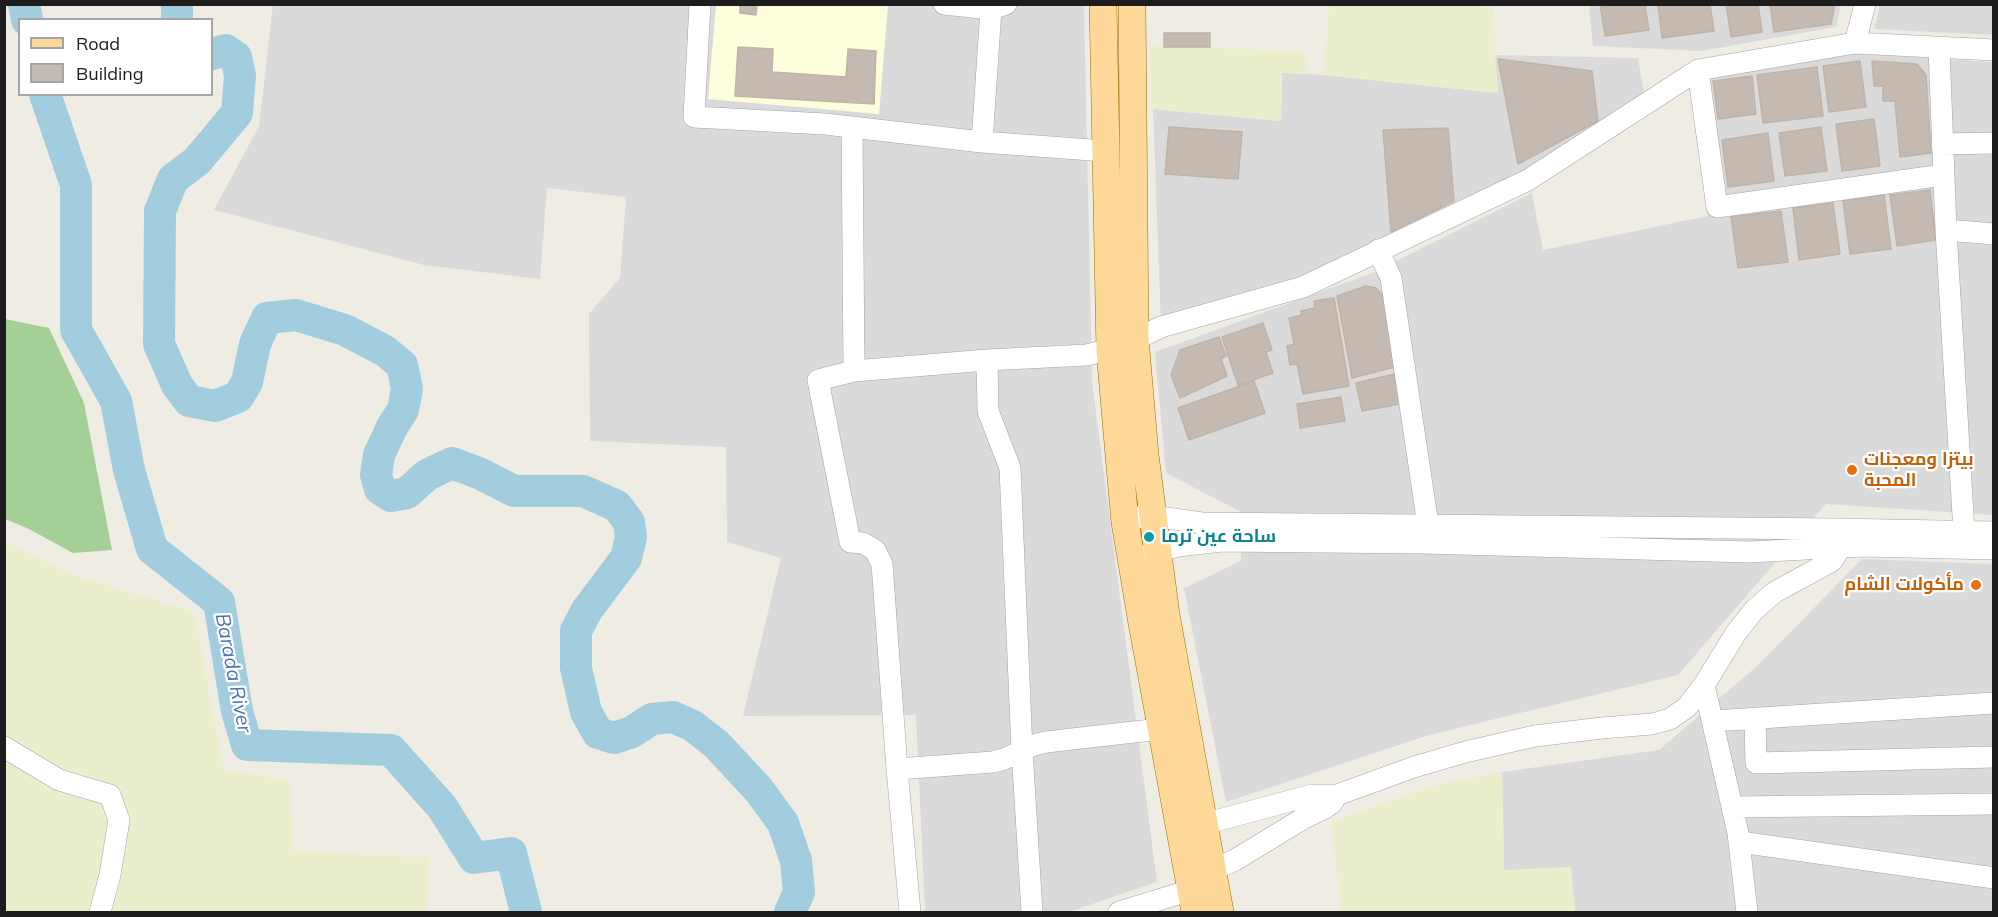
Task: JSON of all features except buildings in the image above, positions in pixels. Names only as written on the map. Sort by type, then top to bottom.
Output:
[{"type":"main road","points":[[1103,4],[1110,351],[1125,522],[1160,729],[1193,901]]},
{"type":"main road","points":[[1132,4],[1135,339],[1144,455],[1157,553],[1188,742],[1220,912]]},
{"type":"street","points":[[700,4],[694,117],[852,127],[982,142],[1105,151]]},
{"type":"street","points":[[944,4],[998,7],[982,142]]},
{"type":"street","points":[[1855,44],[1865,4]]},
{"type":"street","points":[[910,912],[882,564],[875,550],[863,543],[850,542],[818,380],[854,371],[987,360],[1087,356],[1110,351],[1161,327],[1303,287],[1528,180],[1698,70],[1855,44],[1994,50]]},
{"type":"street","points":[[1939,48],[1941,144],[1964,532]]},
{"type":"street","points":[[1698,70],[1717,207],[1943,175]]},
{"type":"street","points":[[852,127],[854,371]]},
{"type":"street","points":[[1941,144],[1994,143]]},
{"type":"street","points":[[1946,230],[1994,234]]},
{"type":"street","points":[[1378,250],[1391,278],[1428,525]]},
{"type":"street","points":[[987,360],[988,411],[1010,468],[1032,912]]},
{"type":"street","points":[[1125,522],[1138,516],[1152,516],[1203,523],[1775,529],[1904,546],[1994,549]]},
{"type":"street","points":[[1774,551],[1787,540],[1775,529]]},
{"type":"street","points":[[1130,555],[1143,556],[1187,544],[1222,541],[1774,551],[1837,538],[1994,532]]},
{"type":"street","points":[[1204,824],[1312,795],[1337,795],[1414,767],[1476,749],[1535,736],[1652,724],[1670,719],[1687,708],[1736,633],[1754,610],[1775,592],[1832,561],[1837,538]]},
{"type":"street","points":[[1704,685],[1740,842],[1747,912]]},
{"type":"street","points":[[1713,721],[1994,703]]},
{"type":"street","points":[[1755,718],[1756,763],[1994,757]]},
{"type":"street","points":[[897,769],[993,762],[1046,742],[1160,729]]},
{"type":"street","points":[[4,747],[59,780],[110,795],[119,820],[110,875],[100,912]]},
{"type":"street","points":[[1212,870],[1235,860],[1304,818],[1325,808],[1337,795]]},
{"type":"street","points":[[1733,807],[1994,804]]},
{"type":"street","points":[[1740,842],[1994,879]]},
{"type":"street","points":[[1119,912],[1193,901]]},
{"type":"shaded area","points":[[273,5],[1084,5],[1092,382],[1157,882],[1069,912],[925,912],[916,715],[743,716],[781,558],[727,542],[726,447],[590,441],[589,314],[620,278],[626,197],[547,188],[540,279],[424,265],[214,210],[259,126]]},
{"type":"shaded area","points":[[716,5],[888,5],[879,114],[708,99]]},
{"type":"shaded area","points":[[1329,5],[1460,5],[1494,8],[1498,93],[1324,75]]},
{"type":"shaded area","points":[[1589,5],[1841,5],[1836,27],[1702,51],[1593,46]]},
{"type":"shaded area","points":[[1880,5],[1993,5],[1993,35],[1874,29]]},
{"type":"shaded area","points":[[1149,46],[1305,51],[1307,74],[1282,73],[1281,121],[1153,109]]},
{"type":"shaded area","points":[[1853,53],[1993,62],[1993,515],[1826,504],[1678,675],[1429,735],[1226,802],[1184,588],[1241,561],[1241,512],[1166,473],[1155,352],[1375,272],[1532,193],[1543,250],[1708,216],[1691,92],[1713,77]]},
{"type":"shaded area","points":[[1495,55],[1638,58],[1644,94],[1527,170],[1298,279],[1161,325],[1153,109],[1281,121],[1282,72],[1498,93]]},
{"type":"shaded area","points":[[4,542],[74,575],[194,612],[224,770],[290,780],[294,851],[430,858],[426,912],[5,912]]},
{"type":"shaded area","points":[[1862,559],[1993,564],[1993,912],[1575,912],[1571,867],[1504,871],[1502,772],[1659,750],[1757,666]]},
{"type":"shaded area","points":[[1502,772],[1504,870],[1571,867],[1575,912],[1341,912],[1331,822],[1432,786]]},
{"type":"green space","points":[[5,319],[49,328],[84,403],[112,550],[73,553],[5,519]]},
{"type":"waterway","name":"Barada River","points":[[24,4],[27,18]]},
{"type":"waterway","points":[[177,4],[177,18]]},
{"type":"waterway","points":[[213,54],[226,50],[236,57],[240,76],[237,113],[197,161],[173,179],[160,211],[159,344],[177,385],[189,401],[215,406],[238,397],[247,382],[255,344],[267,318],[296,315],[345,330],[385,351],[402,365],[407,389],[403,410],[379,455],[376,475],[380,489],[391,496],[407,493],[427,475],[452,463],[481,474],[514,491],[583,491],[617,506],[629,522],[631,537],[626,558],[587,610],[576,631],[576,668],[586,712],[598,733],[614,738],[632,732],[652,719],[673,717],[693,726],[716,744],[758,789],[783,823],[796,861],[799,892],[790,912]]},
{"type":"waterway","name":"Barada River","points":[[46,96],[76,185],[76,330],[116,401],[129,470],[152,549],[219,602],[237,711],[247,745],[391,750],[442,807],[474,858],[511,853],[526,912]]},
{"type":"place","name":"بيتزا ومعجنات المحبة","points":[[1852,470]]},
{"type":"place","name":"ساحة عين ترما","points":[[1149,537]]},
{"type":"place","name":"مأكولات الشام","points":[[1976,585]]}]
